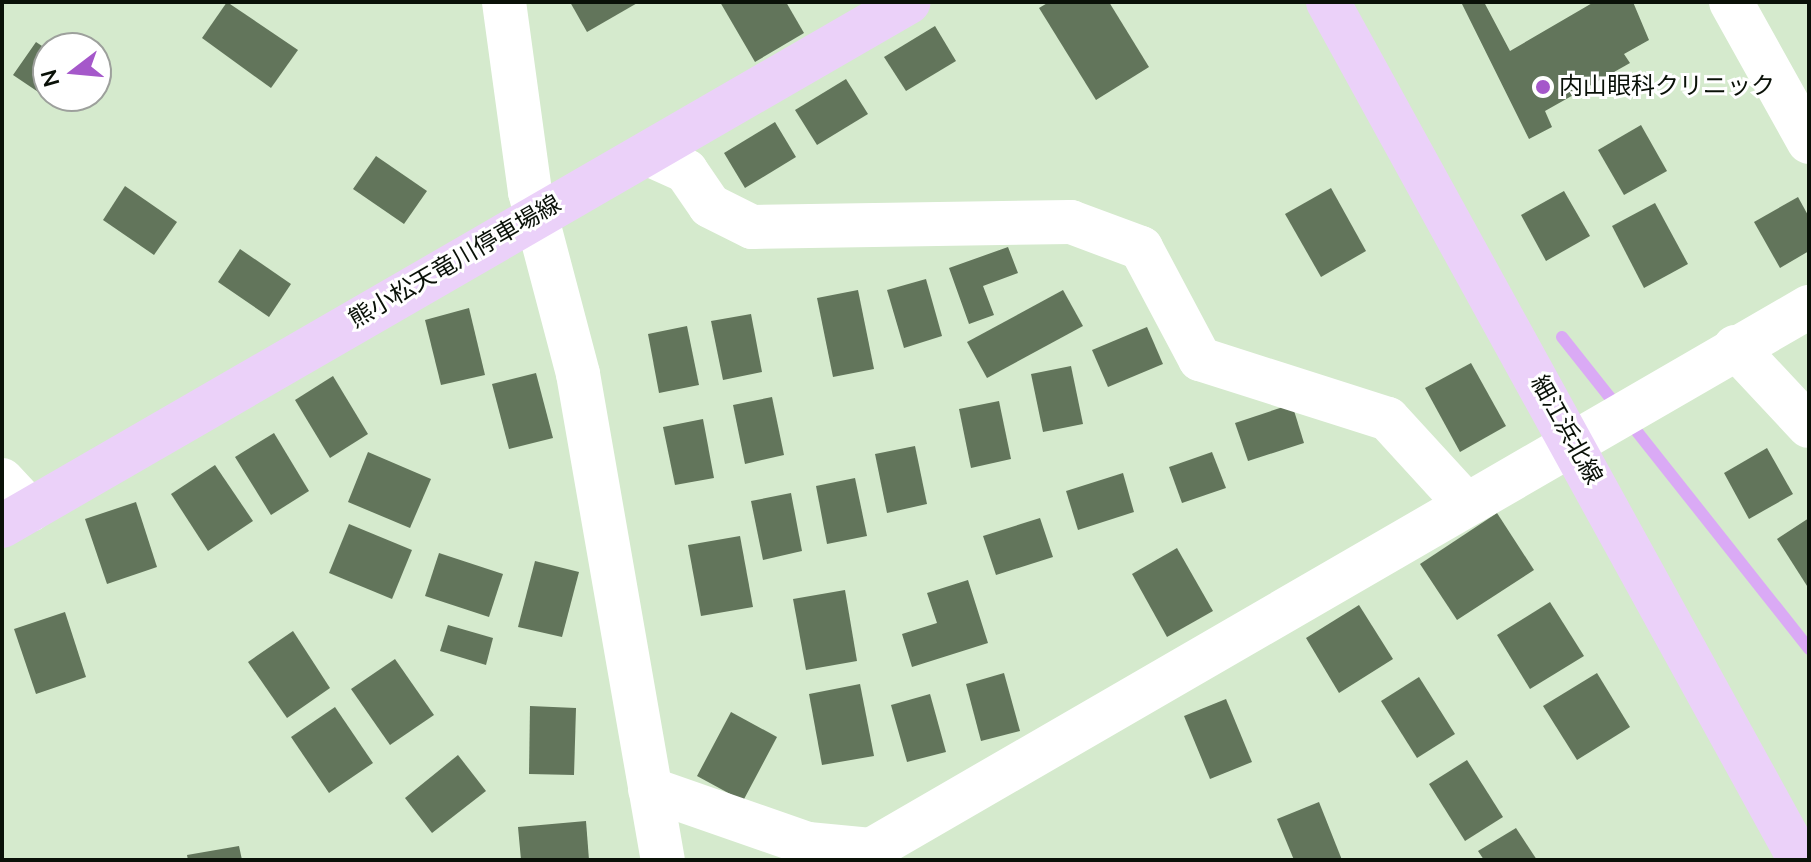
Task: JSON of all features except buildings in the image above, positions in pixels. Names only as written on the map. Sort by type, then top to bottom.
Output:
[{"type":"main road","name":"熊小松天竜川停車場線","points":[[11,505],[648,154],[909,2]]},
{"type":"main road","name":"細江浜北線","points":[[1328,2],[1603,422],[1800,860]]},
{"type":"street","points":[[504,2],[538,213],[578,374],[663,860]]},
{"type":"street","points":[[1731,2],[1809,142]]},
{"type":"street","points":[[648,154],[686,171],[710,206],[752,227],[1071,222],[1141,248],[1200,359],[1388,419],[1464,502]]},
{"type":"street","points":[[650,789],[808,844],[871,850],[1464,502],[1809,307]]},
{"type":"street","points":[[1735,347],[1809,426]]},
{"type":"waterway","points":[[1562,337],[1809,649]]},
{"type":"place","name":"内山眼科クリニック","points":[[1543,87]]}]
